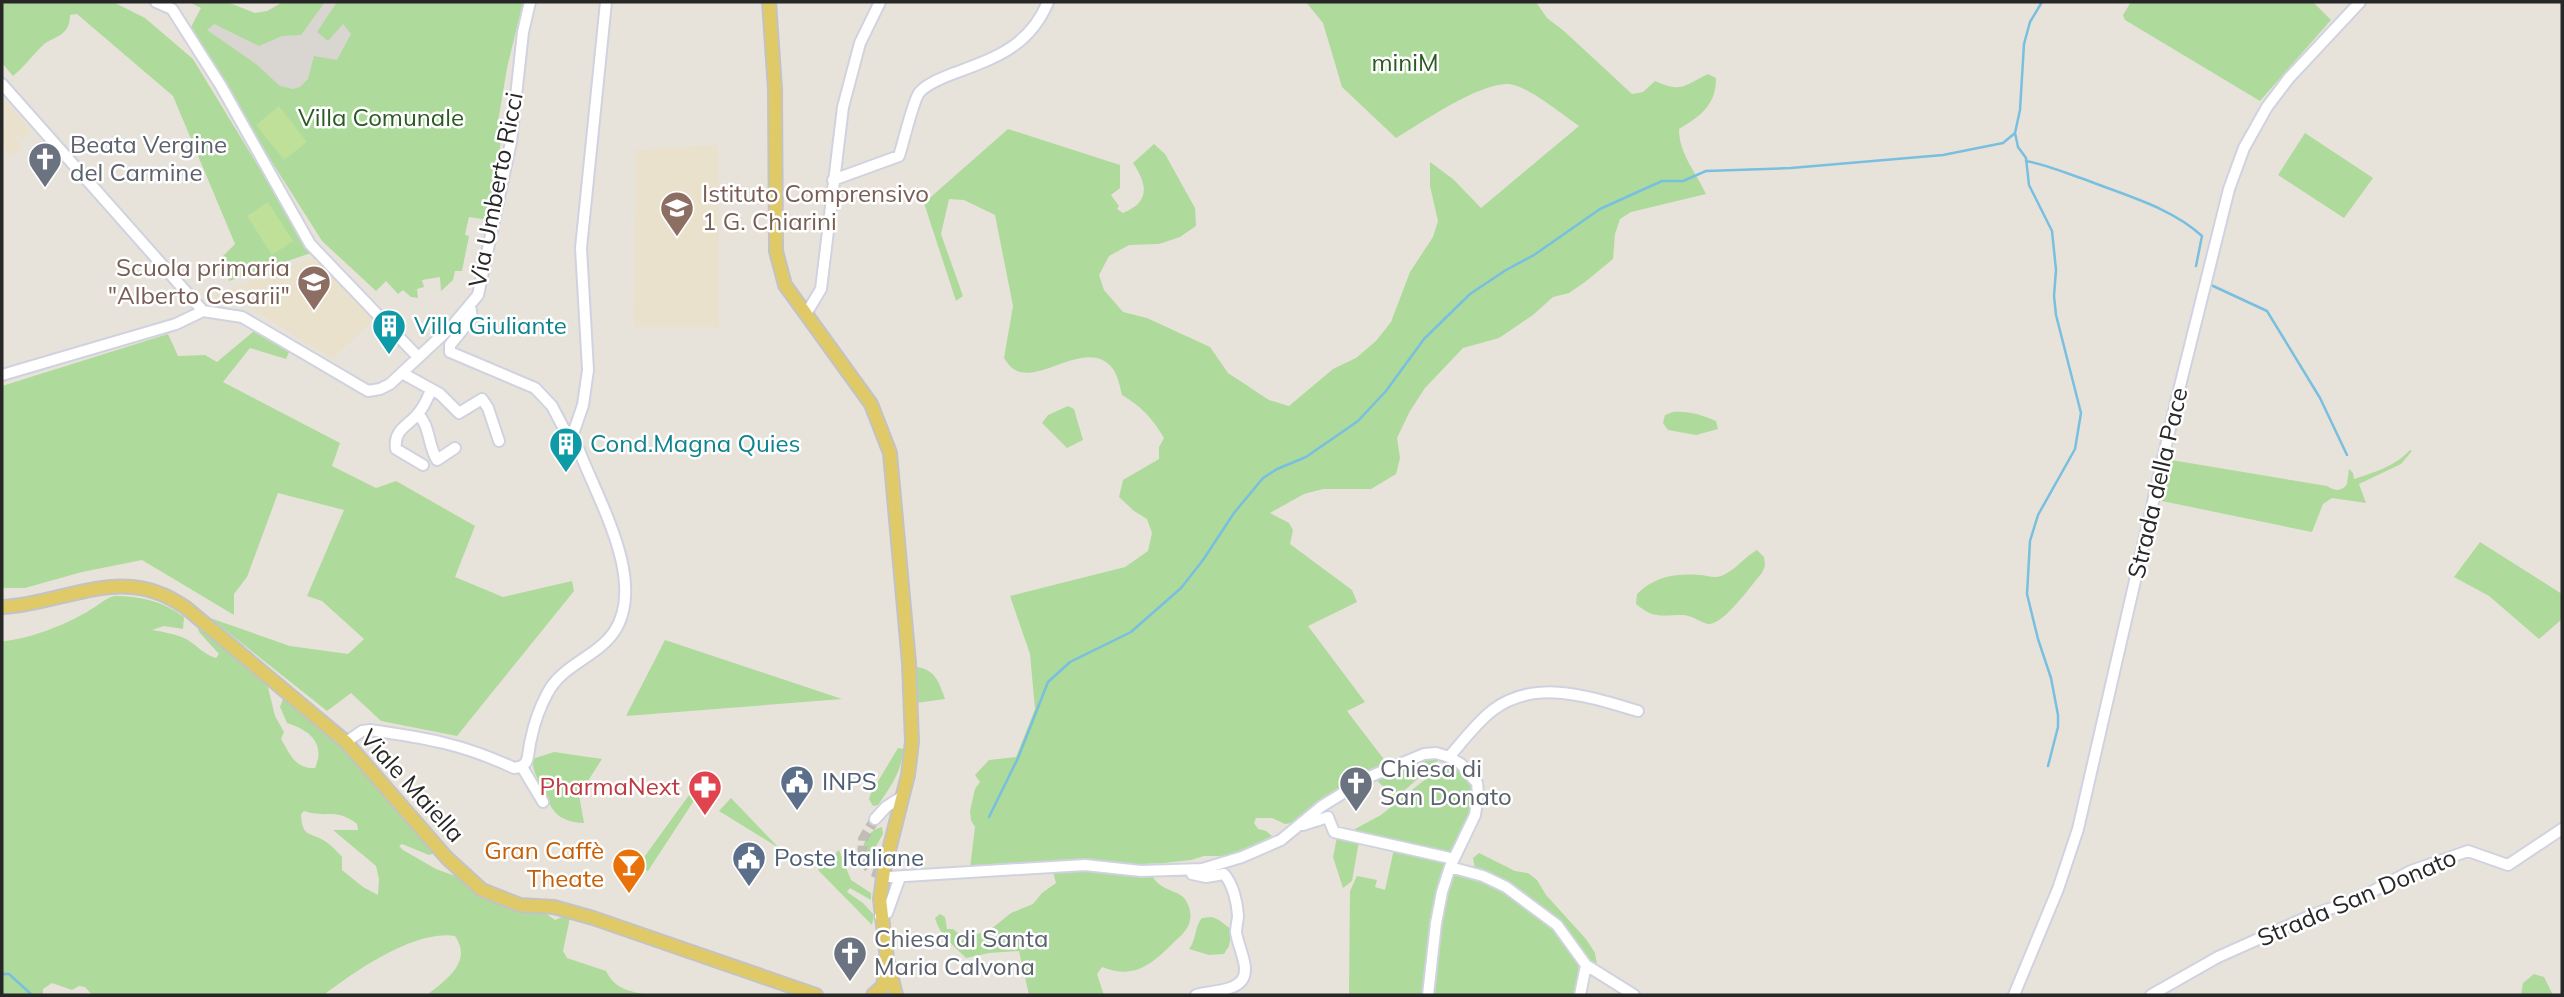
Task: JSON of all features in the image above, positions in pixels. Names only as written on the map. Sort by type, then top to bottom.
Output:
[{"type":"main road","points":[[769,2],[775,89],[776,251],[785,285],[871,404],[890,453],[910,667],[912,717],[912,754],[881,882],[880,916],[896,995]]},
{"type":"main road","name":"Viale Maiella","points":[[2,607],[47,602],[106,586],[126,586],[161,594],[185,607],[346,742],[447,858],[482,890],[520,905],[554,907],[593,918],[816,995]]},
{"type":"main road","points":[[876,993],[883,986],[886,977],[887,959]]},
{"type":"main road","points":[[876,993],[888,990],[896,995]]},
{"type":"street","points":[[156,2],[172,9],[220,86],[310,244],[418,357]]},
{"type":"street","name":"Via Umberto Ricci","points":[[204,311],[242,317],[368,391],[390,384],[452,326],[478,295],[511,142],[523,32],[530,2]]},
{"type":"street","points":[[346,742],[362,731],[370,730],[438,740],[474,751],[514,768],[522,766],[527,761],[532,734],[548,691],[569,668],[614,632],[623,608],[625,580],[621,550],[579,454],[573,434],[583,405],[588,370],[581,248],[606,2]]},
{"type":"street","points":[[806,314],[821,289],[843,107],[860,43],[880,2]]},
{"type":"street","points":[[833,180],[899,156],[919,93],[939,79],[997,57],[1026,38],[1040,20],[1048,2]]},
{"type":"street","name":"Strada della Pace","points":[[2014,995],[2058,889],[2078,829],[2176,401],[2228,189],[2244,148],[2272,99],[2299,66],[2360,2]]},
{"type":"street","points":[[2,84],[204,311],[176,324],[2,375]]},
{"type":"street","points":[[470,305],[471,318],[450,345],[450,352],[535,388],[552,406],[564,429],[573,434]]},
{"type":"street","points":[[402,373],[440,394],[459,413],[482,398],[499,441]]},
{"type":"street","points":[[423,465],[396,449],[395,442],[407,421],[418,414],[431,390]]},
{"type":"street","points":[[418,414],[426,424],[431,449],[437,460],[455,448]]},
{"type":"street","points":[[1449,757],[1494,709],[1519,698],[1546,692],[1580,695],[1639,711]]},
{"type":"street","points":[[880,916],[887,913],[895,877],[1085,865],[1141,871],[1202,869],[1231,861],[1281,840],[1322,806],[1369,777],[1424,754],[1437,753],[1461,764],[1477,783],[1475,815],[1452,863],[1436,923],[1428,995]]},
{"type":"street","points":[[522,766],[543,802]]},
{"type":"street","points":[[897,820],[875,818],[903,796]]},
{"type":"street","points":[[1296,828],[1328,817],[1334,832],[1452,863],[1506,887],[1557,925],[1586,965],[1634,995]]},
{"type":"street","name":"Strada San Donato","points":[[2151,995],[2218,957],[2312,915],[2358,899],[2412,871],[2468,851],[2508,864],[2562,829]]},
{"type":"street","points":[[1172,870],[1206,877],[1224,874],[1230,881],[1238,917],[1236,931],[1244,976],[1241,982],[1230,988],[1196,995]]},
{"type":"street","points":[[1580,995],[1586,965]]},
{"type":"shaded area","points":[[325,2],[337,2],[317,32],[328,41],[343,24],[351,34],[337,60],[314,56],[308,79],[300,87],[293,89],[280,86],[256,64],[207,30],[214,24],[259,46],[282,36],[301,35]]},
{"type":"shaded area","points":[[2,97],[31,131],[22,140],[17,134],[14,136],[22,148],[10,157],[2,145],[2,128],[7,124],[2,118]]},
{"type":"shaded area","name":"Istituto Comprensivo 1 G. Chiarini","points":[[718,145],[719,327],[634,327],[636,150]]},
{"type":"shaded area","name":"Scuola primaria \"Alberto Cesarii\"","points":[[317,256],[376,318],[332,359],[249,307],[216,298],[214,295]]},
{"type":"green space","points":[[2,2],[113,2],[145,18],[193,59],[311,253],[229,281],[221,258],[235,244],[173,96],[77,14],[70,15],[64,32],[41,47],[13,76],[2,63]]},
{"type":"green space","name":"Villa Comunale","points":[[189,2],[227,2],[255,13],[267,11],[283,2],[523,2],[507,68],[498,122],[504,123],[488,220],[469,217],[465,235],[469,236],[462,271],[455,271],[453,280],[441,291],[440,277],[422,280],[424,287],[417,289],[418,298],[411,297],[403,290],[398,294],[386,281],[376,291],[322,241],[189,31],[201,8]]},
{"type":"green space","name":"miniM","points":[[1306,2],[1536,2],[1547,18],[1632,94],[1643,92],[1655,81],[1677,87],[1708,74],[1716,78],[1710,103],[1679,129],[1685,155],[1706,194],[1631,212],[1620,219],[1615,234],[1613,259],[1585,282],[1569,293],[1553,297],[1533,315],[1499,338],[1463,348],[1425,388],[1410,411],[1397,438],[1400,458],[1396,474],[1371,489],[1323,489],[1304,494],[1270,513],[1289,523],[1293,530],[1290,544],[1352,590],[1357,602],[1308,626],[1365,702],[1347,711],[1389,766],[1324,797],[1292,823],[1285,824],[1272,818],[1256,818],[1254,823],[1258,829],[1272,836],[1231,856],[1204,856],[1164,863],[1119,865],[1072,860],[970,868],[975,827],[970,811],[975,789],[980,782],[975,775],[989,760],[1016,757],[1035,709],[1030,654],[1010,596],[1125,567],[1148,551],[1152,533],[1147,519],[1119,497],[1123,480],[1159,459],[1159,447],[1164,438],[1146,414],[1122,395],[1115,372],[1103,361],[1092,357],[1080,358],[1031,373],[1020,372],[1010,366],[1004,358],[1013,306],[995,215],[964,200],[949,199],[941,234],[963,296],[956,301],[924,203],[1008,129],[1120,165],[1120,188],[1111,195],[1119,206],[1117,209],[1123,213],[1138,204],[1144,192],[1141,178],[1133,163],[1154,144],[1165,154],[1195,208],[1196,226],[1180,237],[1159,244],[1129,245],[1109,256],[1099,275],[1104,290],[1123,312],[1147,318],[1210,347],[1228,373],[1269,400],[1289,406],[1333,369],[1356,358],[1376,341],[1391,322],[1410,272],[1433,237],[1438,221],[1430,186],[1430,162],[1453,179],[1481,208],[1579,126],[1535,95],[1509,84],[1483,89],[1467,96],[1396,138],[1342,87],[1323,23]]},
{"type":"green space","points":[[2131,2],[2313,2],[2331,20],[2260,101],[2125,20],[2123,15]]},
{"type":"green space","points":[[279,106],[307,142],[284,160],[256,125]]},
{"type":"green space","points":[[2305,133],[2373,178],[2344,218],[2278,175]]},
{"type":"green space","points":[[268,202],[293,241],[272,255],[247,216]]},
{"type":"green space","points":[[254,331],[290,350],[286,359],[250,348],[223,382],[340,443],[332,466],[376,488],[396,481],[475,526],[455,577],[503,597],[572,581],[574,591],[457,736],[381,721],[351,693],[327,711],[210,618],[290,646],[348,654],[364,639],[322,601],[307,596],[344,510],[278,493],[247,577],[234,594],[234,615],[142,560],[82,572],[25,588],[2,588],[2,386],[168,334],[178,356],[205,355],[217,362]]},
{"type":"green space","points":[[1068,406],[1074,409],[1083,440],[1067,448],[1042,423],[1048,415]]},
{"type":"green space","points":[[1673,412],[1711,419],[1716,421],[1718,429],[1696,435],[1668,430],[1663,423],[1665,415]]},
{"type":"green space","points":[[2412,451],[2401,464],[2359,484],[2366,503],[2332,498],[2323,504],[2312,532],[2162,501],[2171,460],[2338,490],[2347,484],[2349,469],[2354,479],[2391,465]]},
{"type":"green space","points":[[2480,542],[2562,594],[2562,619],[2539,639],[2489,596],[2454,577]]},
{"type":"green space","points":[[1757,550],[1764,557],[1765,566],[1762,573],[1729,612],[1714,623],[1708,624],[1686,615],[1653,614],[1636,604],[1637,594],[1658,580],[1682,575],[1718,577],[1731,571]]},
{"type":"green space","points":[[110,597],[142,598],[168,607],[184,617],[183,629],[164,626],[152,630],[182,637],[216,658],[219,654],[199,632],[197,624],[266,679],[275,716],[284,732],[281,739],[298,763],[315,768],[318,759],[317,745],[302,729],[287,723],[280,707],[283,699],[289,698],[348,747],[435,853],[429,855],[402,844],[399,846],[403,850],[436,869],[458,877],[479,891],[542,911],[555,920],[567,915],[570,918],[563,951],[567,958],[606,971],[614,982],[625,989],[651,995],[427,995],[455,970],[461,954],[455,936],[439,936],[422,939],[387,954],[352,974],[326,995],[92,995],[85,987],[79,986],[72,990],[52,983],[43,989],[43,995],[2,995],[2,641],[23,638],[59,626]],"holes":[[[304,811],[342,816],[357,824],[358,830],[333,830],[376,866],[378,895],[342,870],[342,857],[332,847],[305,831],[301,814]]]},
{"type":"green space","points":[[665,640],[842,699],[626,716]]},
{"type":"green space","points":[[916,667],[932,674],[945,699],[916,703]]},
{"type":"green space","points":[[898,748],[903,749],[898,772],[878,805],[873,806],[869,799],[871,793]]},
{"type":"green space","points":[[554,752],[602,759],[579,795],[584,823],[567,820],[556,813],[536,776],[532,759]]},
{"type":"green space","points":[[1441,758],[1396,798],[1375,779],[1416,761]]},
{"type":"green space","points":[[1448,761],[1469,780],[1472,791],[1468,814],[1451,851],[1446,853],[1355,832],[1355,829],[1381,815]]},
{"type":"green space","points":[[689,795],[695,799],[648,871],[637,867]]},
{"type":"green space","points":[[731,798],[779,848],[719,811]]},
{"type":"green space","points":[[882,827],[883,834],[875,848],[879,861],[877,870],[866,860],[863,847],[869,834]]},
{"type":"green space","points":[[1337,837],[1359,841],[1352,881],[1343,888],[1333,857]]},
{"type":"green space","points":[[1394,849],[1445,860],[1431,932],[1424,995],[1349,995],[1350,891],[1357,876],[1377,880],[1375,887],[1385,890]]},
{"type":"green space","points":[[839,850],[851,880],[871,893],[871,900],[850,888],[847,892],[874,915],[872,925],[818,870]]},
{"type":"green space","points":[[1479,853],[1515,871],[1528,873],[1537,880],[1546,895],[1586,939],[1595,953],[1597,965],[1594,967],[1562,928],[1475,869],[1473,858]]},
{"type":"green space","points":[[1084,868],[1151,873],[1160,885],[1186,900],[1190,913],[1185,932],[1142,968],[1124,972],[1102,967],[1097,974],[1104,995],[1029,995],[1019,951],[966,958],[937,924],[935,918],[940,914],[945,917],[947,929],[953,929],[964,938],[990,930],[1011,913],[1033,904],[1056,883],[1053,872]]},
{"type":"green space","points":[[1463,873],[1505,889],[1551,924],[1579,961],[1576,995],[1431,995],[1442,908],[1452,874]]},
{"type":"green space","points":[[1212,917],[1232,930],[1229,946],[1224,954],[1209,955],[1189,949],[1199,922],[1202,918]]},
{"type":"green space","points":[[2534,974],[2544,977],[2553,995],[2521,995],[2523,983]]},
{"type":"waterway","points":[[2042,2],[2030,22],[2024,44],[2020,110],[2015,133],[2018,147],[2026,158],[2029,185],[2052,231],[2056,270],[2056,315],[2081,413],[2075,449],[2038,515],[2030,541],[2027,594],[2051,678],[2058,715],[2058,727],[2048,766]]},
{"type":"waterway","points":[[989,817],[1018,758],[1048,682],[1070,662],[1131,632],[1181,588],[1234,513],[1263,478],[1306,457],[1358,421],[1386,391],[1424,339],[1470,294],[1534,255],[1600,209],[1662,181],[1683,181],[1706,171],[1791,168],[1943,155],[2003,143],[2015,133]]},
{"type":"waterway","points":[[2026,161],[2134,198],[2163,210],[2190,226],[2202,236],[2196,266]]},
{"type":"waterway","points":[[2209,282],[2267,311],[2320,398],[2347,455]]},
{"type":"waterway","points":[[2,974],[9,974],[32,995]]},
{"type":"tunnel","points":[[875,819],[863,839],[862,859],[871,871],[889,877]]},
{"type":"place","name":"Beata Vergine del Carmine","points":[[45,189]]},
{"type":"place","name":"Istituto Comprensivo 1 G. Chiarini","points":[[677,238]]},
{"type":"place","name":"Scuola primaria \"Alberto Cesarii\"","points":[[314,312]]},
{"type":"place","name":"Villa Giuliante","points":[[389,356]]},
{"type":"place","name":"Cond.Magna Quies","points":[[566,474]]},
{"type":"place","name":"INPS","points":[[797,812]]},
{"type":"place","name":"Chiesa di San Donato","points":[[1356,813]]},
{"type":"place","name":"PharmaNext","points":[[705,817]]},
{"type":"place","name":"Poste Italiane","points":[[749,888]]},
{"type":"place","name":"Gran Caffè Theate","points":[[629,895]]},
{"type":"place","name":"Chiesa di Santa Maria Calvona","points":[[850,983]]}]
